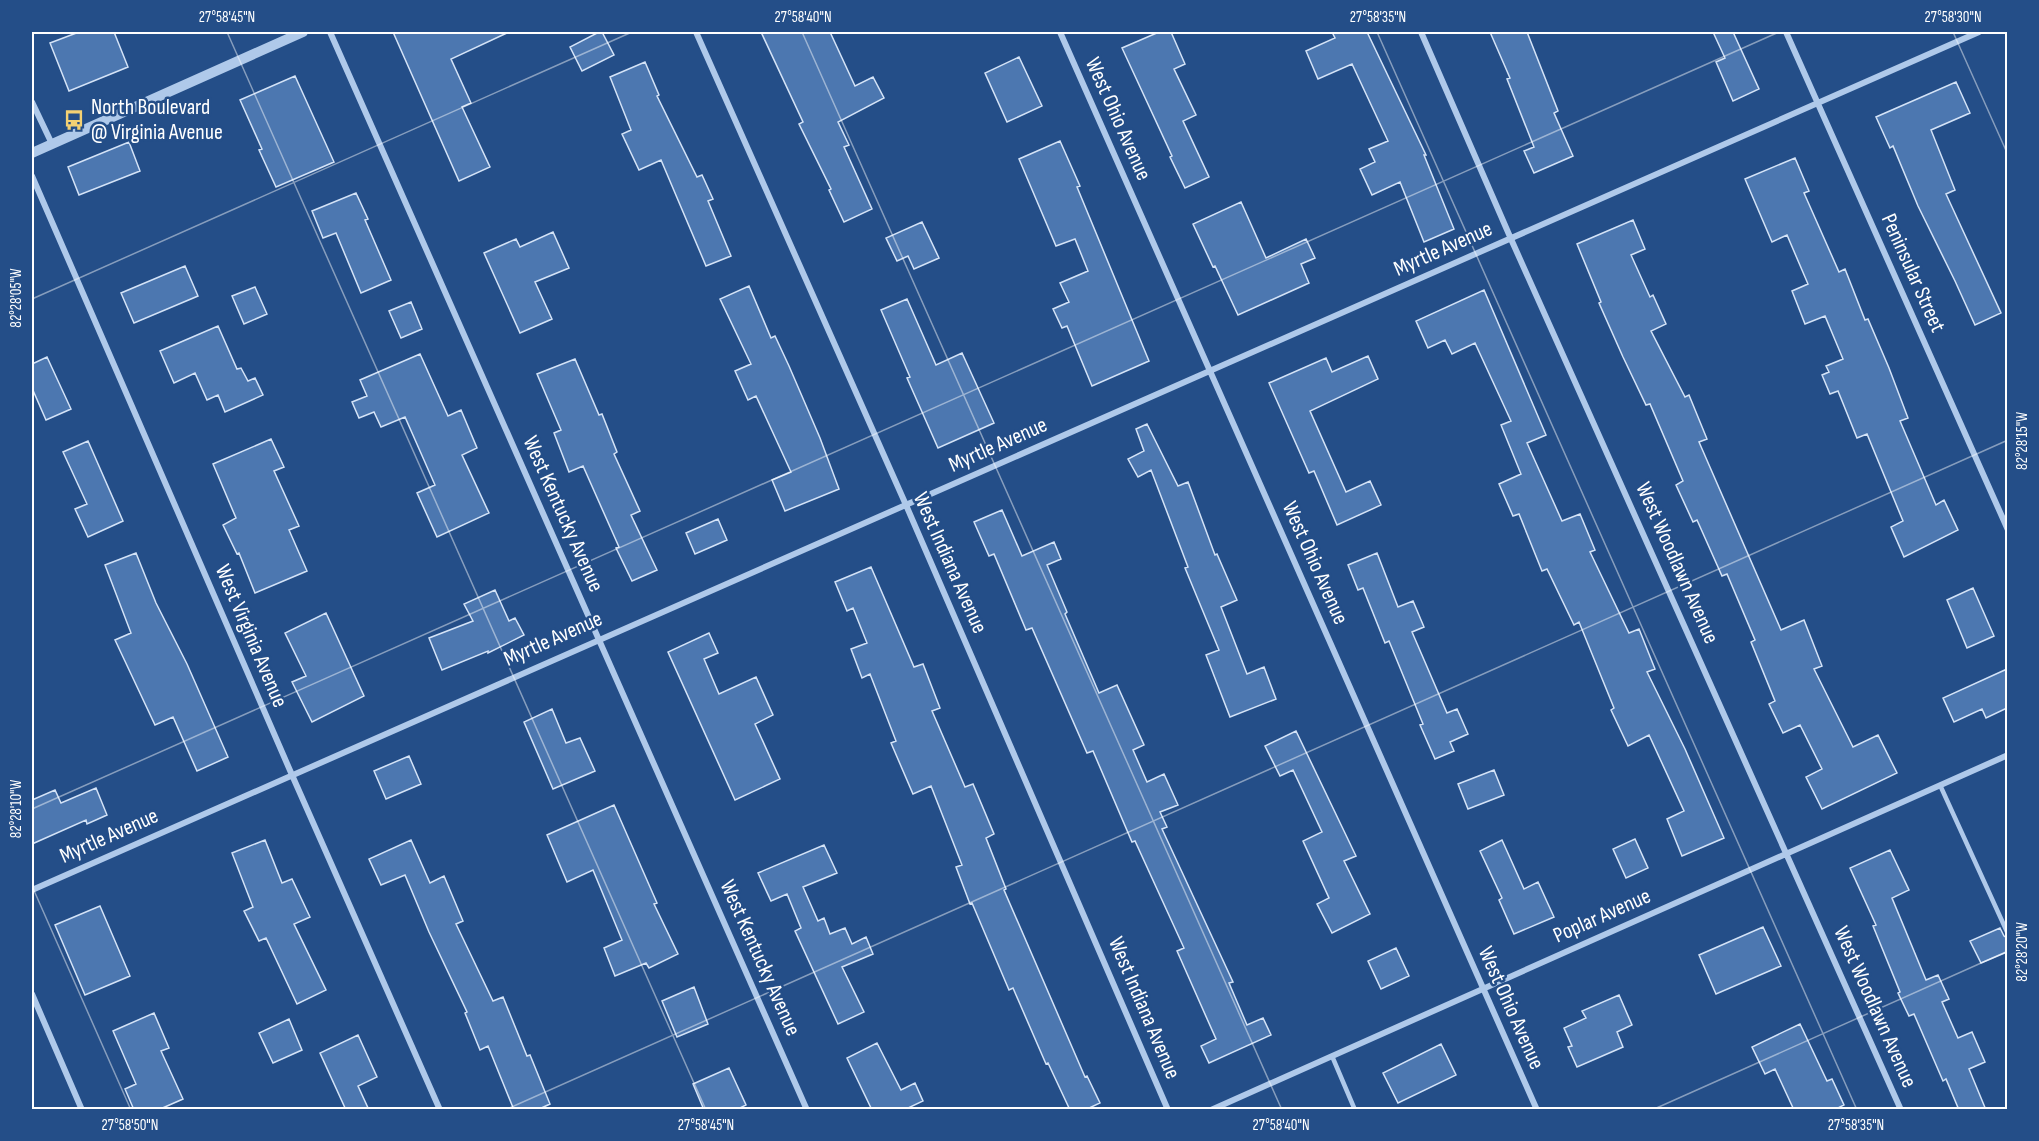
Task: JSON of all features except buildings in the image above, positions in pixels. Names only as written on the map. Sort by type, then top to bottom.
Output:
[{"type":"street","points":[[32,153],[303,32]]},
{"type":"street","name":"West Kentucky Avenue","points":[[330,32],[807,1110]]},
{"type":"street","name":"West Indiana Avenue","points":[[696,32],[906,505],[1168,1110]]},
{"type":"street","name":"West Ohio Avenue","points":[[1060,32],[1537,1110]]},
{"type":"street","name":"West Woodlawn Avenue","points":[[1421,32],[1511,239],[1788,853],[1901,1110]]},
{"type":"street","name":"Peninsular Street","points":[[1786,32],[2007,530]]},
{"type":"street","name":"Myrtle Avenue","points":[[32,890],[1979,32]]},
{"type":"street","points":[[32,102],[52,144]]},
{"type":"street","name":"West Virginia Avenue","points":[[32,176],[292,776],[440,1110]]},
{"type":"street","name":"Poplar Avenue","points":[[1211,1110],[2007,755]]},
{"type":"street","points":[[32,994],[82,1110]]},
{"type":"lane","points":[[1940,785],[2007,934]]},
{"type":"lane","points":[[1332,1056],[1355,1110]]},
{"type":"place","name":"North Boulevard @ Virginia Avenue","points":[[74,120]]}]
